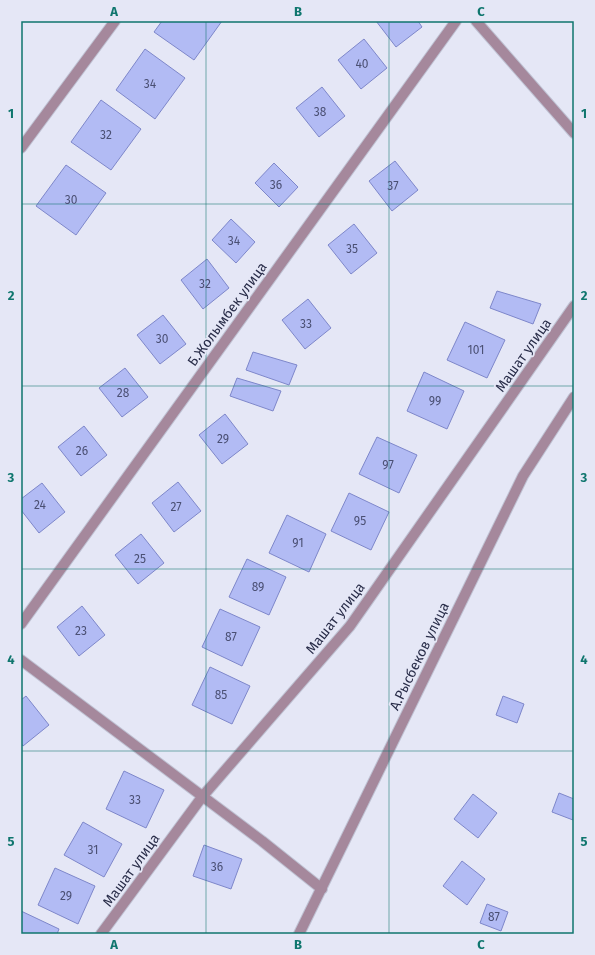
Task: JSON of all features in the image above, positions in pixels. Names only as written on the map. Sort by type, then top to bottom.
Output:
[{"type":"street","points":[[21,148],[115,21]]},
{"type":"street","name":"Б.Жолымбек улица","points":[[21,624],[456,21]]},
{"type":"street","points":[[476,21],[574,133]]},
{"type":"street","name":"Машат улица","points":[[101,934],[202,797],[350,626],[574,306]]},
{"type":"street","name":"А.Рысбеков улица","points":[[300,934],[523,476],[574,397]]},
{"type":"street","points":[[21,660],[322,888]]},
{"type":"building","points":[[162,21],[222,21],[194,60],[154,32]]},
{"type":"building","points":[[376,21],[418,21],[422,27],[396,47]]},
{"type":"building","points":[[364,39],[387,68],[361,89],[338,60]]},
{"type":"building","points":[[145,49],[185,78],[155,119],[116,90]]},
{"type":"building","points":[[322,87],[345,116],[319,137],[296,108]]},
{"type":"building","points":[[101,100],[141,129],[111,170],[71,142]]},
{"type":"building","points":[[395,161],[418,190],[392,211],[369,181]]},
{"type":"building","points":[[274,163],[298,187],[279,207],[255,183]]},
{"type":"building","points":[[66,165],[106,193],[76,235],[36,206]]},
{"type":"building","points":[[231,219],[255,242],[236,263],[212,240]]},
{"type":"building","points":[[354,224],[377,253],[351,274],[328,245]]},
{"type":"building","points":[[207,259],[229,288],[203,309],[181,280]]},
{"type":"building","points":[[497,291],[541,304],[533,324],[490,308]]},
{"type":"building","points":[[308,299],[331,328],[305,349],[282,320]]},
{"type":"building","points":[[163,315],[186,344],[160,364],[137,335]]},
{"type":"building","points":[[465,322],[505,340],[487,378],[447,360]]},
{"type":"building","points":[[253,352],[297,365],[289,385],[246,370]]},
{"type":"building","points":[[125,368],[148,397],[122,417],[99,388]]},
{"type":"building","points":[[424,372],[464,391],[447,429],[407,411]]},
{"type":"building","points":[[237,378],[281,391],[273,411],[230,396]]},
{"type":"building","points":[[225,414],[248,444],[222,464],[199,435]]},
{"type":"building","points":[[84,426],[107,455],[81,476],[58,447]]},
{"type":"building","points":[[377,437],[417,455],[399,493],[359,474]]},
{"type":"building","points":[[178,482],[201,511],[174,532],[152,503]]},
{"type":"building","points":[[42,483],[65,512],[39,533],[21,510],[21,499]]},
{"type":"building","points":[[349,493],[389,512],[371,550],[331,531]]},
{"type":"building","points":[[287,515],[326,534],[309,572],[269,553]]},
{"type":"building","points":[[141,534],[164,563],[138,584],[115,555]]},
{"type":"building","points":[[247,559],[286,577],[269,615],[229,597]]},
{"type":"building","points":[[82,606],[105,635],[79,656],[57,627]]},
{"type":"building","points":[[220,609],[260,627],[242,666],[202,647]]},
{"type":"building","points":[[210,667],[250,686],[232,724],[192,705]]},
{"type":"building","points":[[26,696],[49,725],[23,746],[21,743],[21,700]]},
{"type":"building","points":[[503,696],[524,704],[517,723],[496,715]]},
{"type":"building","points":[[124,771],[164,790],[146,828],[106,809]]},
{"type":"building","points":[[559,793],[574,799],[573,820],[552,812]]},
{"type":"building","points":[[473,794],[497,813],[478,838],[454,819]]},
{"type":"building","points":[[83,822],[122,844],[104,877],[64,855]]},
{"type":"building","points":[[204,845],[242,859],[231,889],[193,876]]},
{"type":"building","points":[[462,861],[485,879],[467,905],[443,886]]},
{"type":"building","points":[[55,868],[95,886],[78,924],[38,905]]},
{"type":"building","points":[[487,904],[508,912],[501,931],[480,923]]},
{"type":"building","points":[[21,911],[59,929],[57,934],[21,934]]}]
